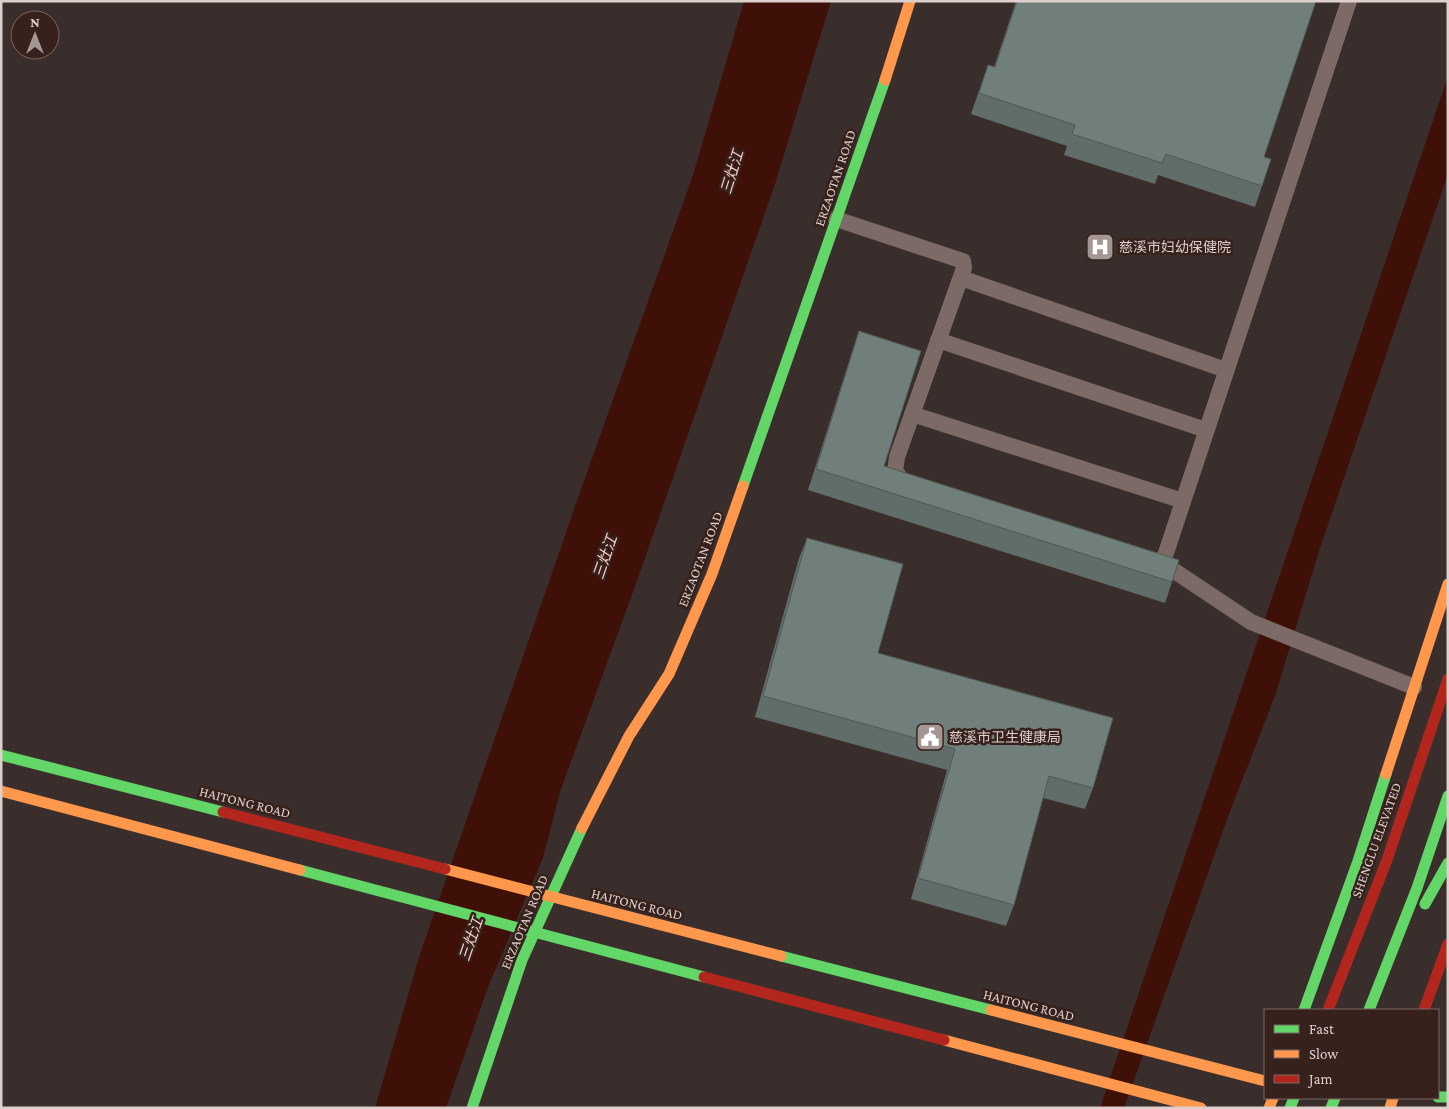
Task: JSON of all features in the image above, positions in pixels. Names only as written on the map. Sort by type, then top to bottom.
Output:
[{"type":"main road","name":"ERZAOTAN ROAD","points":[[472,1108],[522,960],[574,841],[629,736],[669,674],[712,574],[910,1]]},
{"type":"main road","points":[[1304,1009],[1358,861],[1448,584]]},
{"type":"main road","name":"SHENGLU ELEVATED","points":[[1328,1009],[1387,860],[1448,679]]},
{"type":"main road","name":"HAITONG ROAD","points":[[1,755],[1264,1081]]},
{"type":"main road","points":[[1,791],[1201,1108]]},
{"type":"main road","points":[[1370,1009],[1417,888],[1448,796]]},
{"type":"main road","points":[[1381,982],[1448,863]]},
{"type":"main road","points":[[1424,1009],[1448,944]]},
{"type":"lane","points":[[1163,562],[1349,1]]},
{"type":"lane","points":[[836,219],[963,261],[964,268],[961,278],[897,457],[895,471],[905,482],[923,488]]},
{"type":"lane","points":[[961,278],[1226,370]]},
{"type":"lane","points":[[938,340],[1206,430]]},
{"type":"lane","points":[[912,414],[1183,501]]},
{"type":"lane","points":[[1144,556],[1163,562],[1252,622],[1414,686]]},
{"type":"water","name":"三灶江","points":[[744,1],[831,1],[775,184],[637,581],[560,792],[543,858],[488,987],[446,1108],[375,1108],[419,957],[579,495],[693,175]]},
{"type":"water","points":[[1448,76],[1448,174],[1319,551],[1275,696],[1229,814],[1124,1108],[1100,1108]]},
{"type":"building","points":[[1017,1],[1316,1],[1264,157],[1271,159],[1262,186],[1166,154],[1162,163],[1072,134],[1075,125],[979,93],[988,65],[995,67]]},
{"type":"building","points":[[859,331],[921,351],[884,466],[1179,560],[1172,582],[816,469]]},
{"type":"building","points":[[807,538],[903,564],[878,653],[1113,718],[1093,788],[1049,776],[1014,905],[918,878],[955,749],[763,696]]},
{"type":"traffic: fast","points":[[743,486],[885,80]]},
{"type":"traffic: fast","points":[[1,755],[223,812]]},
{"type":"traffic: fast","points":[[1304,1009],[1358,861],[1386,774]]},
{"type":"traffic: fast","points":[[1369,1009],[1417,888],[1448,796]]},
{"type":"traffic: fast","points":[[472,1108],[522,960],[582,828]]},
{"type":"traffic: fast","points":[[1425,904],[1448,863]]},
{"type":"traffic: fast","points":[[300,870],[704,977]]},
{"type":"traffic: fast","points":[[781,956],[991,1010]]},
{"type":"traffic: fast","points":[[1439,1097],[1448,1097]]},
{"type":"traffic: fast","points":[[1290,1108],[1294,1099]]},
{"type":"traffic: fast","points":[[1331,1108],[1335,1099]]},
{"type":"traffic: slow","points":[[885,80],[910,1]]},
{"type":"traffic: slow","points":[[582,828],[629,736],[669,674],[712,574],[743,486]]},
{"type":"traffic: slow","points":[[1386,774],[1448,584]]},
{"type":"traffic: slow","points":[[1,791],[300,870]]},
{"type":"traffic: slow","points":[[445,869],[781,956]]},
{"type":"traffic: slow","points":[[991,1010],[1264,1081]]},
{"type":"traffic: slow","points":[[944,1040],[1201,1108]]},
{"type":"traffic: slow","points":[[1269,1108],[1273,1099]]},
{"type":"traffic: slow","points":[[1390,1108],[1393,1099]]},
{"type":"traffic: jam","points":[[1328,1009],[1387,860],[1448,679]]},
{"type":"traffic: jam","points":[[223,812],[445,869]]},
{"type":"traffic: jam","points":[[1424,1009],[1448,944]]},
{"type":"traffic: jam","points":[[704,977],[944,1040]]},
{"type":"place","name":"慈溪市妇幼保健院","points":[[1100,247]]},
{"type":"place","name":"慈溪市卫生健康局","points":[[930,737]]}]
